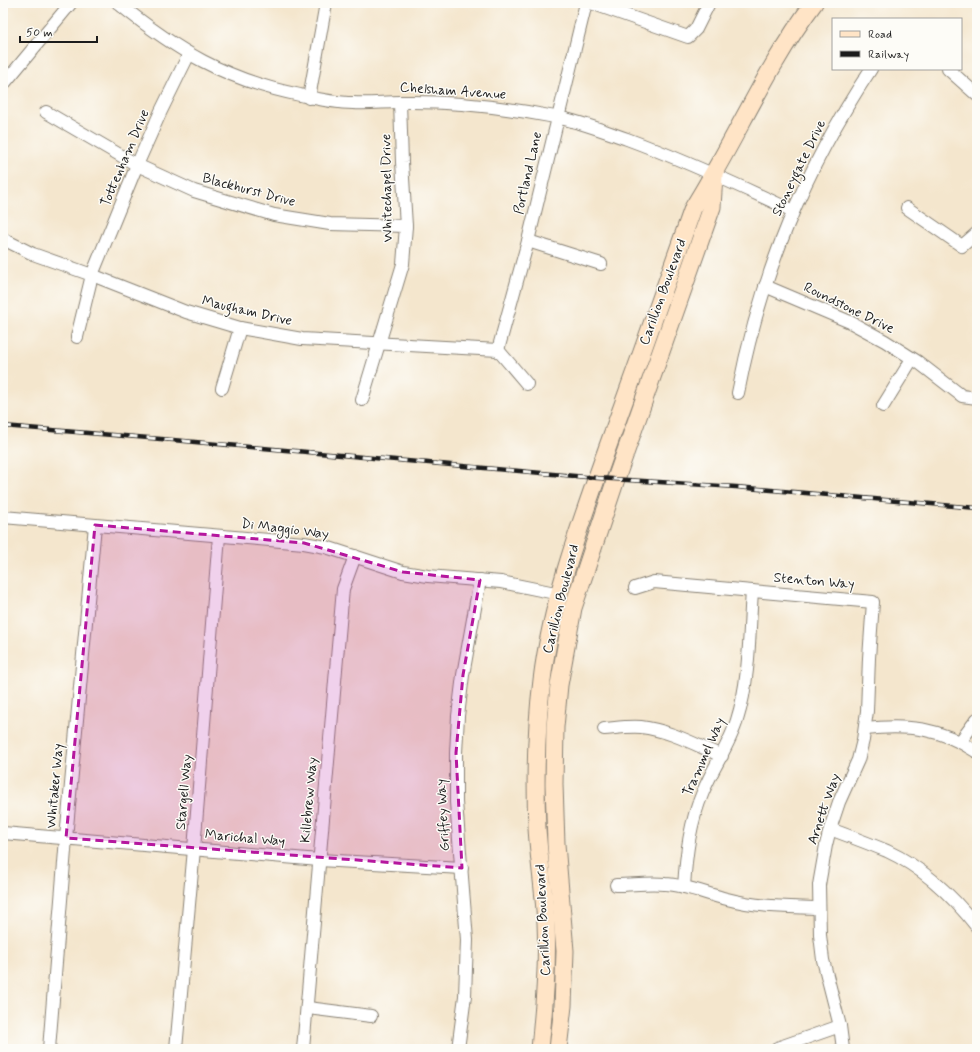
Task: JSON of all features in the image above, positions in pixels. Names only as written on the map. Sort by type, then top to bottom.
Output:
[{"type":"street","points":[[3,85],[71,3]]},
{"type":"street","name":"Chelsham Avenue","points":[[118,3],[158,34],[189,54],[227,73],[257,85],[310,98],[353,103],[400,102],[470,105],[523,111],[557,117],[610,133],[663,152],[793,211]]},
{"type":"street","points":[[310,98],[326,3]]},
{"type":"street","name":"Portland Lane","points":[[498,350],[528,241],[586,3]]},
{"type":"street","points":[[591,3],[688,37],[696,29],[709,3]]},
{"type":"street","name":"Carillion Boulevard","points":[[540,1049],[545,998],[546,924],[537,828],[536,751],[542,681],[547,647],[560,594],[574,546],[597,478],[693,208],[714,174],[782,50],[814,3]]},
{"type":"street","name":"Tottenham Drive","points":[[77,337],[92,275],[137,164],[189,54]]},
{"type":"street","name":"Stoneygate Drive","points":[[738,393],[751,332],[765,286],[793,211],[824,147],[850,101],[870,70]]},
{"type":"street","points":[[949,70],[977,95]]},
{"type":"street","name":"Whitechapel Drive","points":[[362,400],[378,342],[403,264],[406,226],[400,102]]},
{"type":"street","name":"Blackhurst Drive","points":[[46,112],[137,164],[194,191],[274,215],[330,224],[406,226]]},
{"type":"street","name":"Carillion Boulevard","points":[[558,1049],[563,1006],[565,951],[556,844],[554,784],[555,727],[559,685],[573,608],[712,207],[714,174]]},
{"type":"street","points":[[907,208],[962,246],[977,233]]},
{"type":"street","name":"Maugham Drive","points":[[3,239],[32,254],[92,275],[186,312],[240,328],[302,339],[378,342],[498,350]]},
{"type":"street","points":[[528,241],[601,264]]},
{"type":"street","name":"Roundstone Drive","points":[[765,286],[850,322],[885,341],[962,396],[977,398]]},
{"type":"street","points":[[222,388],[240,328]]},
{"type":"street","points":[[498,350],[527,384]]},
{"type":"street","points":[[883,406],[912,359]]},
{"type":"street","name":"Di Maggio Way","points":[[3,517],[304,543],[326,547],[403,572],[428,576],[501,582],[560,594]]},
{"type":"street","name":"Whitaker Way","points":[[49,1049],[66,838],[95,526]]},
{"type":"street","name":"Stargell Way","points":[[176,1049],[194,849],[219,536]]},
{"type":"street","name":"Killebrew Way","points":[[303,1049],[308,1008],[319,860],[343,589],[355,556]]},
{"type":"street","name":"Griffey Way","points":[[458,1049],[465,996],[467,940],[456,802],[456,753],[458,716],[463,675],[480,580]]},
{"type":"street","name":"Stenton Way","points":[[635,588],[654,582],[873,602]]},
{"type":"street","name":"Trammel Way","points":[[684,887],[686,860],[694,817],[703,792],[722,756],[737,720],[744,689],[752,591]]},
{"type":"street","name":"Arnett Way","points":[[843,1049],[840,1026],[823,960],[819,908],[821,870],[830,829],[839,802],[858,760],[865,729],[873,602]]},
{"type":"street","points":[[960,742],[977,719]]},
{"type":"street","points":[[865,729],[888,726],[913,727],[937,732],[960,742],[977,752]]},
{"type":"street","points":[[604,729],[629,727],[653,729],[668,733],[722,756]]},
{"type":"street","points":[[830,829],[888,851],[918,868],[948,893],[962,907],[977,927]]},
{"type":"street","name":"Marichal Way","points":[[3,833],[319,860],[462,868]]},
{"type":"street","points":[[616,885],[664,884],[684,887],[755,905],[819,908]]},
{"type":"street","points":[[308,1008],[371,1016]]},
{"type":"street","points":[[777,1048],[840,1026]]},
{"type":"highlighted area","points":[[95,525],[304,543],[403,572],[480,580],[463,675],[456,753],[462,868],[66,838]]},
{"type":"railway","points":[[3,426],[597,478],[736,487],[977,508]]}]
